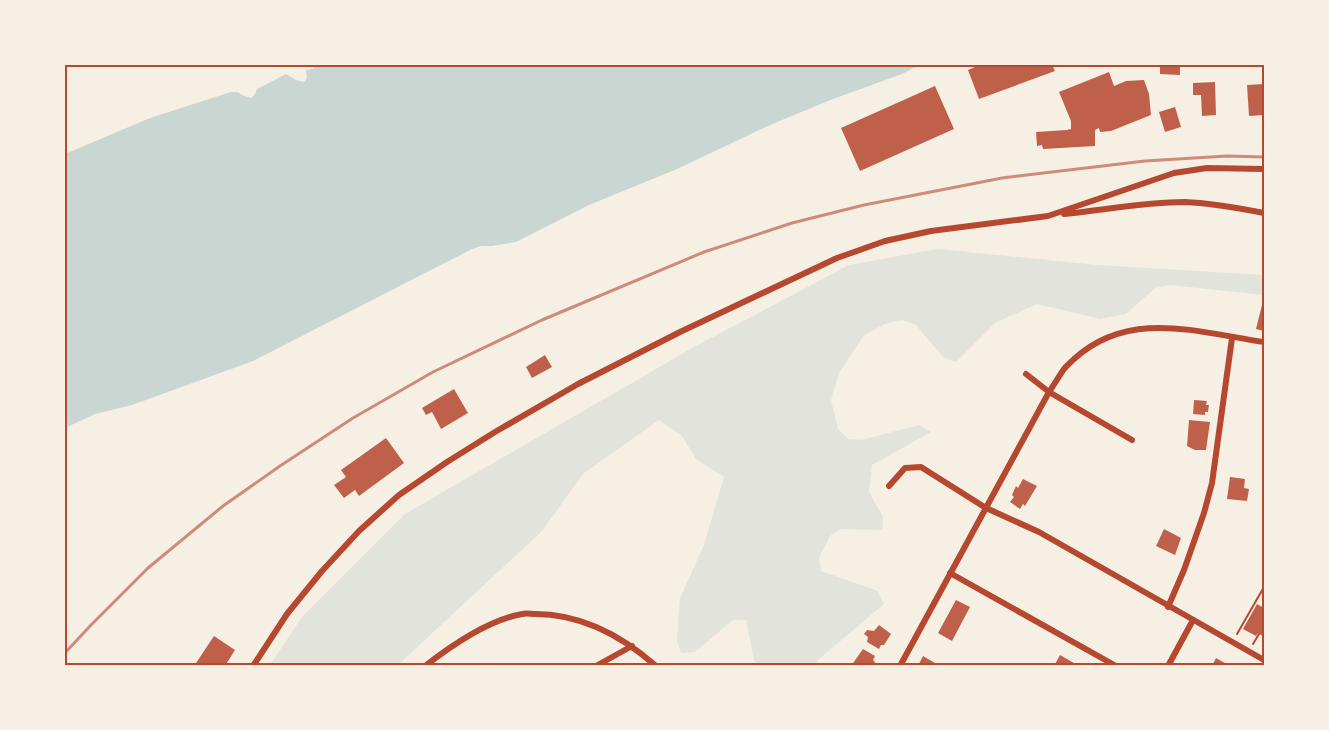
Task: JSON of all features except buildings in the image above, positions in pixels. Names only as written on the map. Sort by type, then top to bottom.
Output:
[{"type":"street","points":[[1048,216],[1174,173],[1207,168],[1264,169]]},
{"type":"street","points":[[253,666],[287,614],[322,571],[359,531],[399,495],[485,438],[568,390],[680,332],[837,258],[885,242],[931,231],[1149,204],[1185,202],[1211,204],[1264,213]]},
{"type":"street","points":[[900,666],[1050,392],[1064,369],[1086,348],[1121,332],[1151,327],[1194,330],[1264,342]]},
{"type":"street","points":[[1168,607],[1184,570],[1212,483],[1232,338]]},
{"type":"street","points":[[1026,374],[1050,392],[1132,440]]},
{"type":"street","points":[[889,486],[905,468],[921,467],[986,507],[1039,532],[1264,660]]},
{"type":"street","points":[[950,573],[1116,666]]},
{"type":"street","points":[[425,666],[452,645],[490,624],[522,614],[551,614],[584,622],[632,646],[656,666]]},
{"type":"street","points":[[1168,666],[1193,620]]},
{"type":"street","points":[[596,666],[632,646]]},
{"type":"path","points":[[1232,643],[1264,587]]},
{"type":"path","points":[[1260,596],[1264,599]]},
{"type":"path","points":[[1248,652],[1259,634]]},
{"type":"shaded area","points":[[316,65],[920,65],[770,125],[677,169],[589,205],[516,242],[472,249],[253,361],[132,405],[95,414],[65,428],[65,154],[150,118],[231,92],[238,92],[251,98],[257,89],[286,74],[304,82],[307,78],[306,70],[313,69]]},
{"type":"shaded area","points":[[938,249],[1098,265],[1264,275],[1264,295],[1170,285],[1155,288],[1126,314],[1100,319],[1037,304],[995,323],[956,362],[943,357],[915,324],[902,320],[887,323],[864,335],[839,373],[831,400],[838,429],[848,439],[862,440],[919,425],[931,432],[872,465],[869,492],[883,517],[882,530],[840,529],[830,536],[819,558],[821,571],[878,591],[884,604],[817,661],[816,665],[755,665],[746,620],[733,620],[695,652],[681,653],[677,640],[680,598],[704,545],[724,477],[696,459],[682,436],[659,420],[583,474],[542,531],[398,665],[270,665],[302,617],[405,514],[694,347],[849,265]]},
{"type":"railway","points":[[64,654],[148,568],[223,506],[353,418],[433,372],[542,320],[704,252],[792,223],[864,205],[1002,178],[1145,161],[1227,156],[1264,157]]}]
